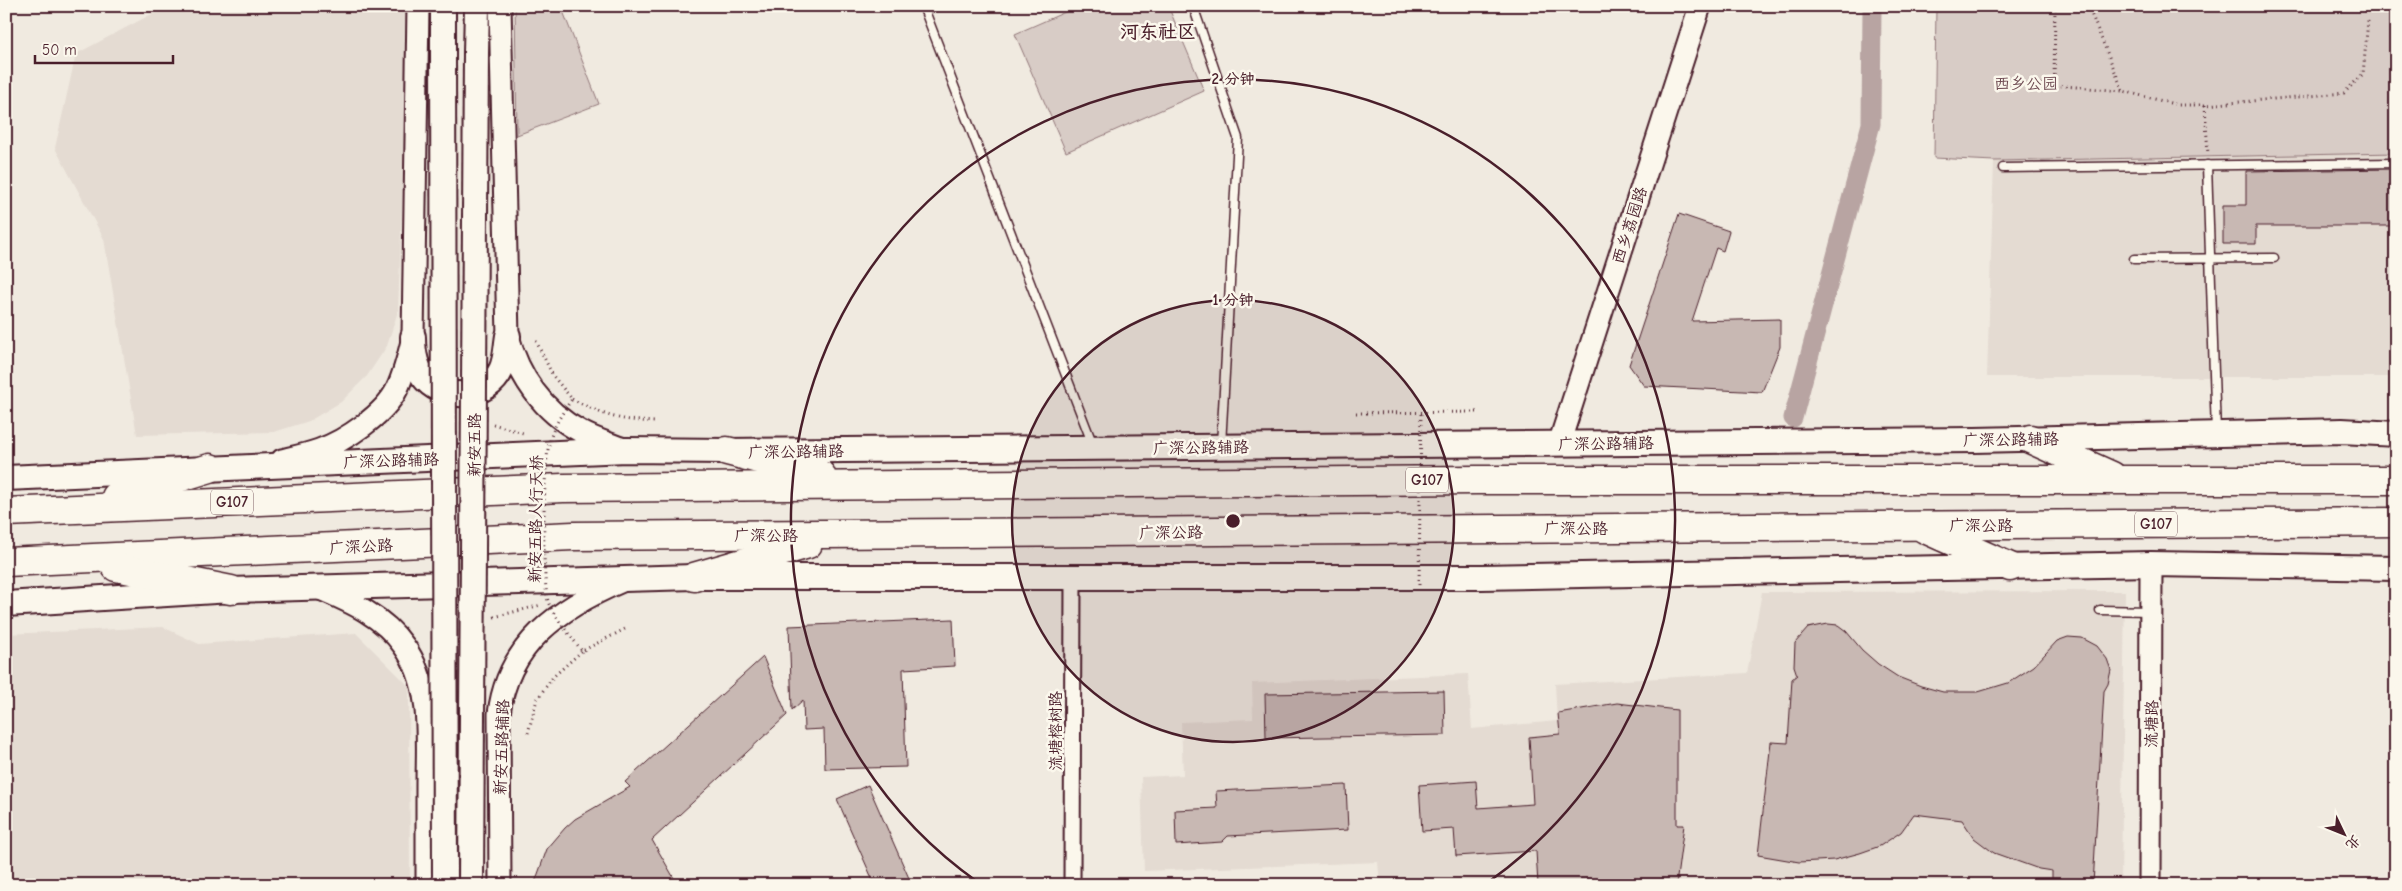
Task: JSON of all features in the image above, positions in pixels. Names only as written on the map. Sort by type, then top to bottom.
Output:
[{"type":"highway","points":[[2030,439],[2120,480]]},
{"type":"highway","points":[[727,452],[859,484]]},
{"type":"highway","points":[[80,509],[210,468]]},
{"type":"highway","name":"G107","points":[[6,512],[563,488],[859,484],[1477,480],[2396,480]]},
{"type":"highway","name":"广深公路","points":[[6,562],[573,536],[2396,522]]},
{"type":"highway","points":[[1917,526],[2010,567]]},
{"type":"highway","points":[[694,577],[840,535]]},
{"type":"highway","points":[[75,558],[231,590]]},
{"type":"main road","points":[[418,6],[413,351],[417,366],[426,380],[438,389],[453,394],[469,394],[484,389],[494,381],[501,370],[508,336],[500,6]]},
{"type":"main road","name":"新安五路","points":[[443,6],[445,885]]},
{"type":"main road","name":"新安五路","points":[[471,885],[477,6]]},
{"type":"main road","name":"西乡荔园路","points":[[1559,444],[1700,6]]},
{"type":"main road","points":[[508,336],[513,355],[534,393],[556,414],[578,431],[626,450]]},
{"type":"main road","points":[[260,466],[320,450],[359,428],[380,411],[397,390],[407,363],[413,337]]},
{"type":"main road","name":"广深公路辅路","points":[[6,478],[626,450],[727,452],[2030,439],[2342,431],[2396,434]]},
{"type":"main road","points":[[6,604],[231,590],[694,577],[1482,577],[2151,564],[2396,568]]},
{"type":"main road","name":"流塘路","points":[[2150,885],[2151,564]]},
{"type":"main road","name":"新安五路辅路","points":[[500,885],[499,714],[504,686],[526,647],[541,629],[570,606],[592,593],[626,579]]},
{"type":"main road","points":[[318,588],[361,606],[384,623],[404,646],[417,666],[425,698],[427,730],[427,885]]},
{"type":"street","name":"流塘榕树路","points":[[1072,885],[1074,577]]},
{"type":"lane","points":[[923,6],[1094,448]]},
{"type":"lane","points":[[1193,6],[1238,138],[1221,447]]},
{"type":"lane","points":[[2003,168],[2396,163]]},
{"type":"lane","points":[[2207,165],[2216,435]]},
{"type":"lane","points":[[2134,259],[2274,258]]},
{"type":"lane","points":[[2100,610],[2152,611]]},
{"type":"path","points":[[2054,85],[2055,6]]},
{"type":"path","points":[[2088,6],[2123,91]]},
{"type":"path","points":[[2016,82],[2123,91],[2178,106],[2344,93],[2363,74],[2368,20]]},
{"type":"path","points":[[2205,105],[2207,165]]},
{"type":"path","points":[[536,342],[553,376],[572,399],[604,416],[623,420],[656,422]]},
{"type":"path","name":"新安五路人行天桥","points":[[572,399],[554,429],[550,441],[545,474],[545,578],[549,602],[560,622],[582,652]]},
{"type":"path","points":[[1420,412],[1420,585]]},
{"type":"path","points":[[1356,413],[1481,412]]},
{"type":"path","points":[[485,421],[531,435]]},
{"type":"path","points":[[540,438],[550,441]]},
{"type":"path","points":[[492,618],[549,602]]},
{"type":"path","points":[[528,732],[537,699],[553,677],[582,652],[627,628]]},
{"type":"shaded area","points":[[167,6],[410,6],[398,311],[387,346],[367,376],[341,402],[309,421],[274,432],[137,435],[104,239],[55,148],[76,54]]},
{"type":"shaded area","points":[[2396,153],[2396,377],[1987,377],[1994,161]]},
{"type":"shaded area","points":[[2125,591],[2121,885],[1380,885],[1378,862],[1144,871],[1141,777],[1183,775],[1181,722],[1253,719],[1252,683],[1468,674],[1472,729],[1557,721],[1555,684],[1747,673],[1762,592]]},
{"type":"shaded area","points":[[163,627],[199,644],[356,633],[409,686],[410,885],[6,885],[6,634]]},
{"type":"green space","points":[[515,6],[561,6],[599,104],[517,135]]},
{"type":"green space","points":[[1079,6],[1168,6],[1204,91],[1066,152],[1015,34]]},
{"type":"green space","name":"西乡公园","points":[[1936,6],[2393,6],[2396,8],[2396,41],[2388,54],[2396,56],[2396,153],[1994,161],[1934,158]]},
{"type":"building","points":[[2396,169],[2396,226],[2256,226],[2256,244],[2223,244],[2223,205],[2246,205],[2246,171]]},
{"type":"building","points":[[1679,214],[1729,231],[1723,251],[1716,248],[1692,321],[1780,319],[1780,347],[1762,392],[1644,386],[1629,365]]},
{"type":"building","points":[[953,619],[955,666],[903,669],[906,767],[825,769],[824,729],[804,730],[803,700],[792,710],[789,626]]},
{"type":"building","points":[[1828,624],[1838,625],[1846,631],[1862,650],[1878,664],[1898,677],[1943,692],[1978,692],[2008,683],[2034,666],[2057,641],[2068,637],[2082,638],[2097,646],[2107,659],[2111,670],[2108,684],[2104,691],[2093,885],[2052,885],[2052,871],[2039,869],[1994,853],[1974,838],[1962,820],[1914,814],[1901,832],[1880,846],[1834,860],[1799,862],[1758,855],[1771,742],[1788,743],[1792,679],[1797,675],[1794,666],[1795,643],[1808,628]]},
{"type":"building","points":[[763,657],[787,715],[652,840],[678,885],[534,885],[547,849],[565,828],[575,819],[630,787],[625,782]]},
{"type":"building","points":[[1444,691],[1445,735],[1266,738],[1265,694]]},
{"type":"building","points":[[1617,703],[1677,710],[1677,825],[1684,825],[1676,885],[1538,885],[1536,851],[1456,856],[1454,829],[1422,831],[1419,785],[1476,781],[1478,808],[1533,804],[1529,737],[1560,734],[1558,713]]},
{"type":"building","points":[[868,785],[912,885],[875,885],[837,799]]},
{"type":"building","points":[[1346,785],[1348,830],[1228,836],[1222,842],[1176,845],[1175,810],[1217,808],[1216,791]]},
{"type":"waterway","points":[[1793,418],[1871,124],[1872,6]]},
{"type":"district","name":"河东社区","points":[[1158,31]]}]
